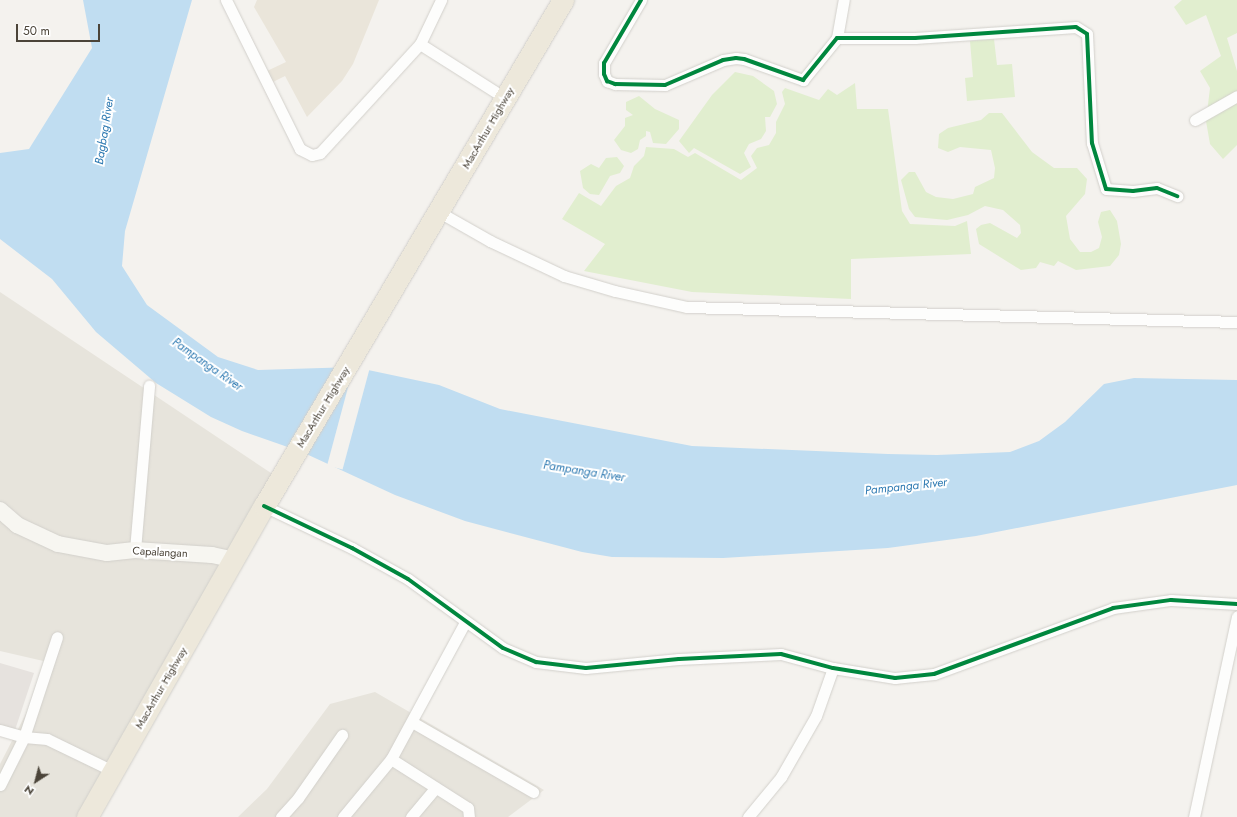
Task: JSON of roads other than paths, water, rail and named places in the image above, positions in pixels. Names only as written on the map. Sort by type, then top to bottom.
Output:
[{"type":"highway","name":"MacArthur Highway","points":[[87,817],[235,560],[264,506],[563,0]]},
{"type":"street","points":[[226,0],[300,149],[312,155],[320,152],[420,44],[441,0]]},
{"type":"street","points":[[642,0],[604,64],[604,74],[607,81],[615,84],[665,85],[723,60],[736,58],[744,59],[803,80],[837,38],[844,0]]},
{"type":"street","points":[[837,38],[915,38],[1076,26],[1086,34],[1092,143],[1106,189],[1133,191],[1157,188],[1177,196]]},
{"type":"street","points":[[420,44],[505,98]]},
{"type":"street","points":[[1195,120],[1237,96]]},
{"type":"street","points":[[436,217],[490,240],[564,276],[615,291],[687,307],[1237,322]]},
{"type":"street","points":[[134,550],[149,386]]},
{"type":"street","points":[[264,506],[388,568],[503,648],[536,662],[586,668],[679,659],[781,654],[833,668],[895,678],[934,674],[1112,608],[1171,600],[1237,604]]},
{"type":"street","name":"Capalangan","points":[[0,510],[17,525],[58,544],[107,553],[134,550],[212,555],[235,560]]},
{"type":"street","points":[[1194,817],[1237,617]]},
{"type":"street","points":[[344,817],[391,759],[465,622]]},
{"type":"street","points":[[0,785],[24,737],[57,637]]},
{"type":"street","points":[[748,817],[781,777],[816,716],[833,668]]},
{"type":"street","points":[[412,722],[533,792]]},
{"type":"street","points":[[0,730],[24,737],[47,739],[113,771]]},
{"type":"street","points":[[281,817],[298,798],[342,735]]},
{"type":"street","points":[[391,759],[468,808],[469,817]]},
{"type":"street","points":[[411,817],[435,788]]},
{"type":"water","points":[[83,0],[192,0],[125,231],[122,266],[147,305],[218,357],[258,370],[354,367],[439,385],[500,409],[692,446],[888,454],[937,455],[1010,452],[1039,441],[1065,422],[1104,384],[1134,378],[1237,380],[1237,485],[976,536],[888,548],[723,558],[612,557],[582,552],[465,521],[395,495],[302,452],[242,431],[211,417],[156,383],[96,332],[52,279],[0,239],[0,153],[29,149],[92,48]]},
{"type":"water label","name":"Bagbag River","points":[[105,131]]},
{"type":"water label","name":"Pampanga River","points":[[207,365]]},
{"type":"water label","name":"Pampanga River","points":[[584,472]]},
{"type":"water label","name":"Pampanga River","points":[[906,487]]}]
